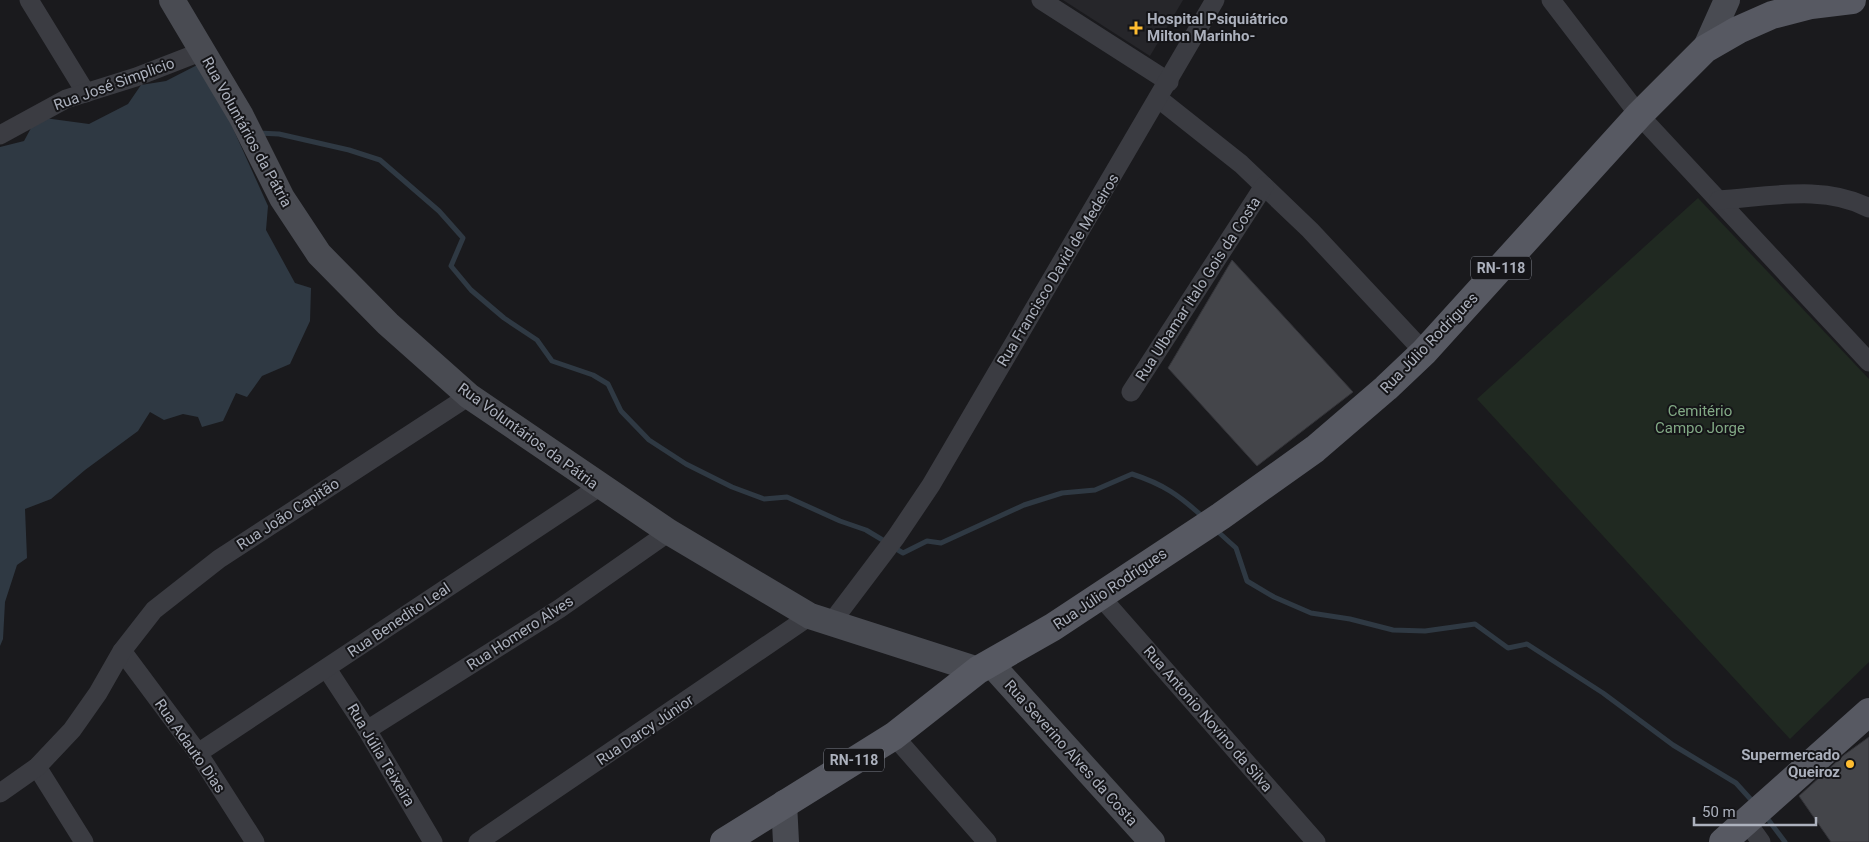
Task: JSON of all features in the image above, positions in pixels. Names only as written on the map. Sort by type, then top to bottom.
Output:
[{"type":"main road","name":"Rua Júlio Rodrigues","points":[[984,667],[1100,596],[1221,516],[1315,449],[1386,388],[1424,352],[1639,115],[1705,49],[1738,30],[1772,15],[1811,4],[1852,0]]},
{"type":"main road","name":"RN-118","points":[[724,842],[894,736],[984,667]]},
{"type":"main road","points":[[1723,842],[1759,818],[1869,712]]},
{"type":"street","points":[[29,0],[86,93]]},
{"type":"street","name":"Rua Voluntários da Pátria","points":[[172,0],[241,116],[282,198],[319,254],[382,318],[469,396],[669,532],[821,620],[984,667]]},
{"type":"street","points":[[1041,0],[1168,82]]},
{"type":"street","name":"Rua Francisco David de Medeiros","points":[[821,620],[882,556],[931,486],[1159,100],[1215,0]]},
{"type":"street","points":[[1551,0],[1639,115],[1869,362]]},
{"type":"street","points":[[1705,49],[1728,0]]},
{"type":"street","name":"Rua José Simplicio","points":[[0,135],[49,106],[136,77],[203,51]]},
{"type":"street","points":[[1159,100],[1242,164],[1310,230],[1424,352]]},
{"type":"street","name":"Rua Ulbamar Italo Gois da Costa","points":[[1131,392],[1264,186]]},
{"type":"street","points":[[1718,200],[1825,194],[1852,199],[1869,208]]},
{"type":"street","name":"Rua João Capitão","points":[[0,793],[37,767],[72,730],[98,693],[122,651],[154,610],[219,559],[469,396]]},
{"type":"street","name":"Rua Benedito Leal","points":[[198,753],[327,669],[599,486]]},
{"type":"street","name":"Rua Homero Alves","points":[[367,730],[559,609],[669,532]]},
{"type":"street","name":"Rua Antonio Novino da Silva","points":[[1100,596],[1316,842]]},
{"type":"street","name":"Rua Darcy Júnior","points":[[478,842],[821,620]]},
{"type":"street","name":"Rua Adauto Dias","points":[[122,651],[198,753],[255,842]]},
{"type":"street","name":"Rua Severino Alves da Costa","points":[[984,667],[1152,842]]},
{"type":"street","name":"Rua Júlia Teixeira","points":[[327,669],[367,730],[433,842]]},
{"type":"street","points":[[894,736],[987,842]]},
{"type":"street","points":[[37,767],[84,842]]},
{"type":"street","points":[[784,803],[786,842]]},
{"type":"shaded area","name":"Hospital Psiquiátrico Milton Marinho-","points":[[1063,0],[1183,0],[1150,56]]},
{"type":"shaded area","points":[[203,62],[268,206],[266,230],[295,283],[311,288],[310,321],[290,364],[262,376],[247,397],[236,393],[223,421],[202,427],[198,417],[183,414],[164,420],[150,412],[138,431],[85,470],[51,499],[25,509],[27,558],[17,565],[5,602],[3,639],[0,646],[0,147],[24,141],[37,117],[89,124],[128,104],[141,85],[166,81]]},
{"type":"green space","name":"Cemitério Campo Jorge","points":[[1698,198],[1869,379],[1869,662],[1790,739],[1477,399]]},
{"type":"building","points":[[1232,260],[1353,392],[1257,466],[1168,368]]},
{"type":"building","name":"Supermercado Queiroz","points":[[1869,737],[1869,842],[1831,842],[1799,796],[1844,755]]},
{"type":"waterway","points":[[258,133],[279,134],[349,150],[380,160],[439,211],[463,238],[451,266],[471,290],[504,318],[537,340],[552,361],[593,375],[608,384],[621,411],[649,440],[686,464],[732,487],[764,499],[787,497],[840,521],[866,530],[886,542]]},
{"type":"waterway","points":[[893,547],[903,553],[927,541],[941,543],[1024,505],[1062,493],[1095,490],[1132,474],[1170,491],[1204,518]]},
{"type":"waterway","points":[[1215,529],[1236,548],[1247,581],[1274,597],[1311,613],[1350,619],[1393,630],[1425,631],[1475,624],[1508,648],[1527,644],[1603,693],[1673,745],[1736,783],[1754,803]]},
{"type":"waterway","points":[[1764,814],[1785,842]]},
{"type":"place","name":"Hospital Psiquiátrico Milton Marinho-","points":[[1136,28]]},
{"type":"place","name":"Supermercado Queiroz","points":[[1850,764]]}]
